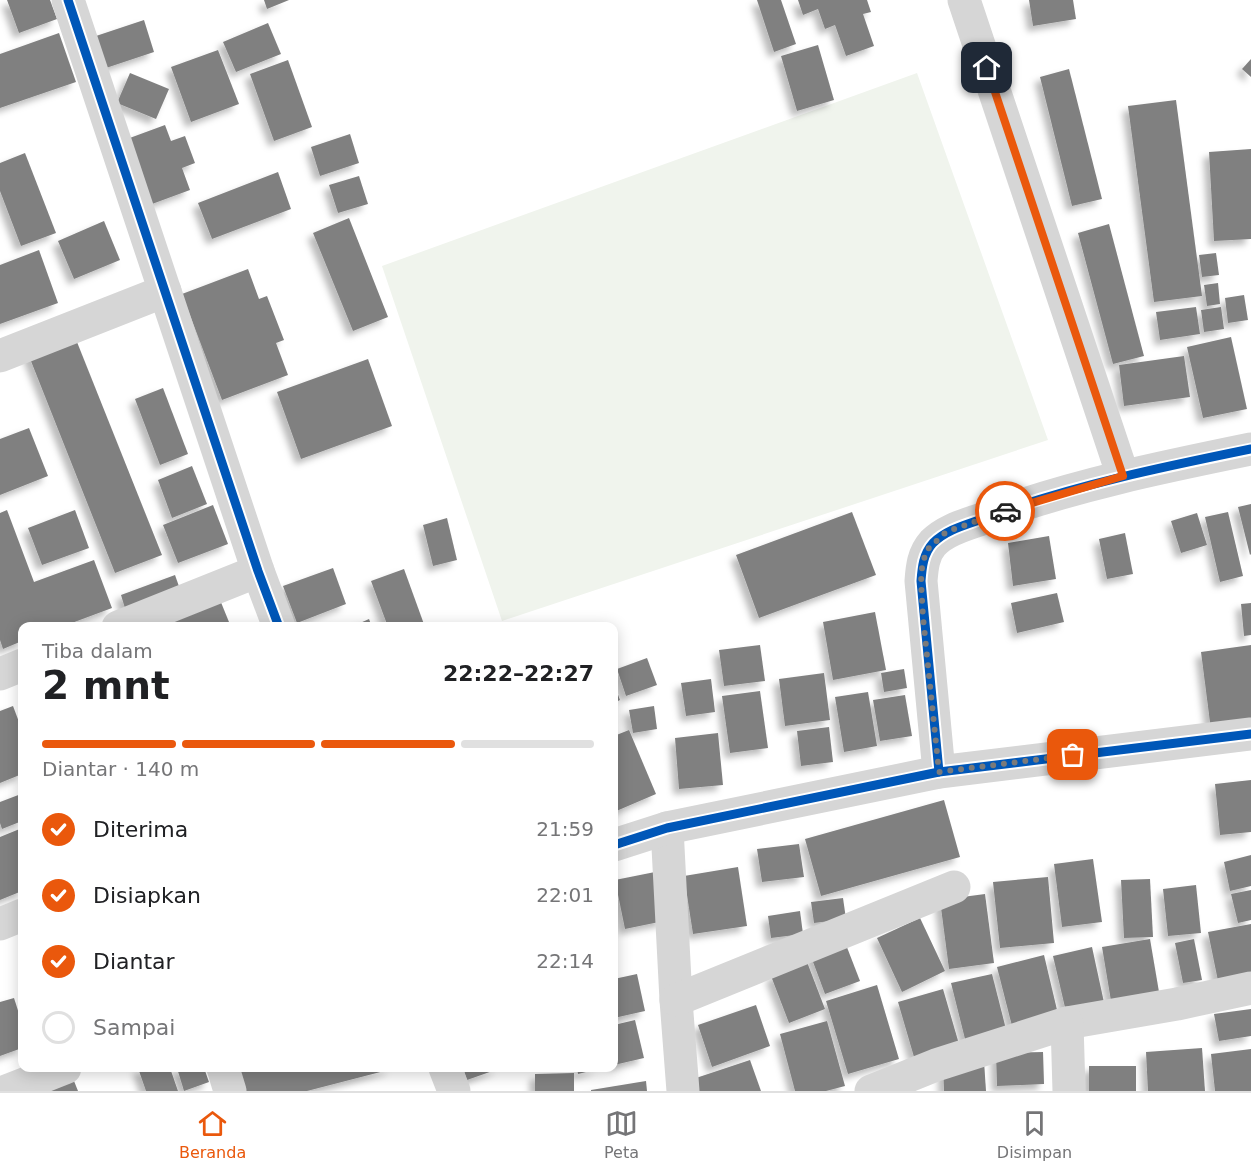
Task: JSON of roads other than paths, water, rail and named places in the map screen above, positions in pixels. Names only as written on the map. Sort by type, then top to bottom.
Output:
[{"type":"street","points":[[68,0],[258,571],[277,622]]},
{"type":"street","points":[[964,0],[1123,476]]},
{"type":"street","points":[[0,356],[165,291]]},
{"type":"street","points":[[939,772],[921,582],[926,551],[946,532],[1022,505],[1123,476],[1251,449]]},
{"type":"street","points":[[130,622],[258,571]]},
{"type":"street","points":[[0,674],[18,667]]},
{"type":"street","points":[[618,844],[667,828],[939,772],[1251,734]]},
{"type":"street","points":[[667,828],[683,1091]]},
{"type":"street","points":[[676,1000],[954,887]]},
{"type":"street","points":[[0,924],[18,917]]},
{"type":"street","points":[[872,1091],[937,1078],[1067,1023],[1177,1004],[1251,988]]},
{"type":"street","points":[[1067,1023],[1069,1091]]},
{"type":"street","points":[[6,1091],[55,1072]]},
{"type":"street","points":[[224,1072],[230,1091]]},
{"type":"street","points":[[447,1072],[454,1091]]}]
